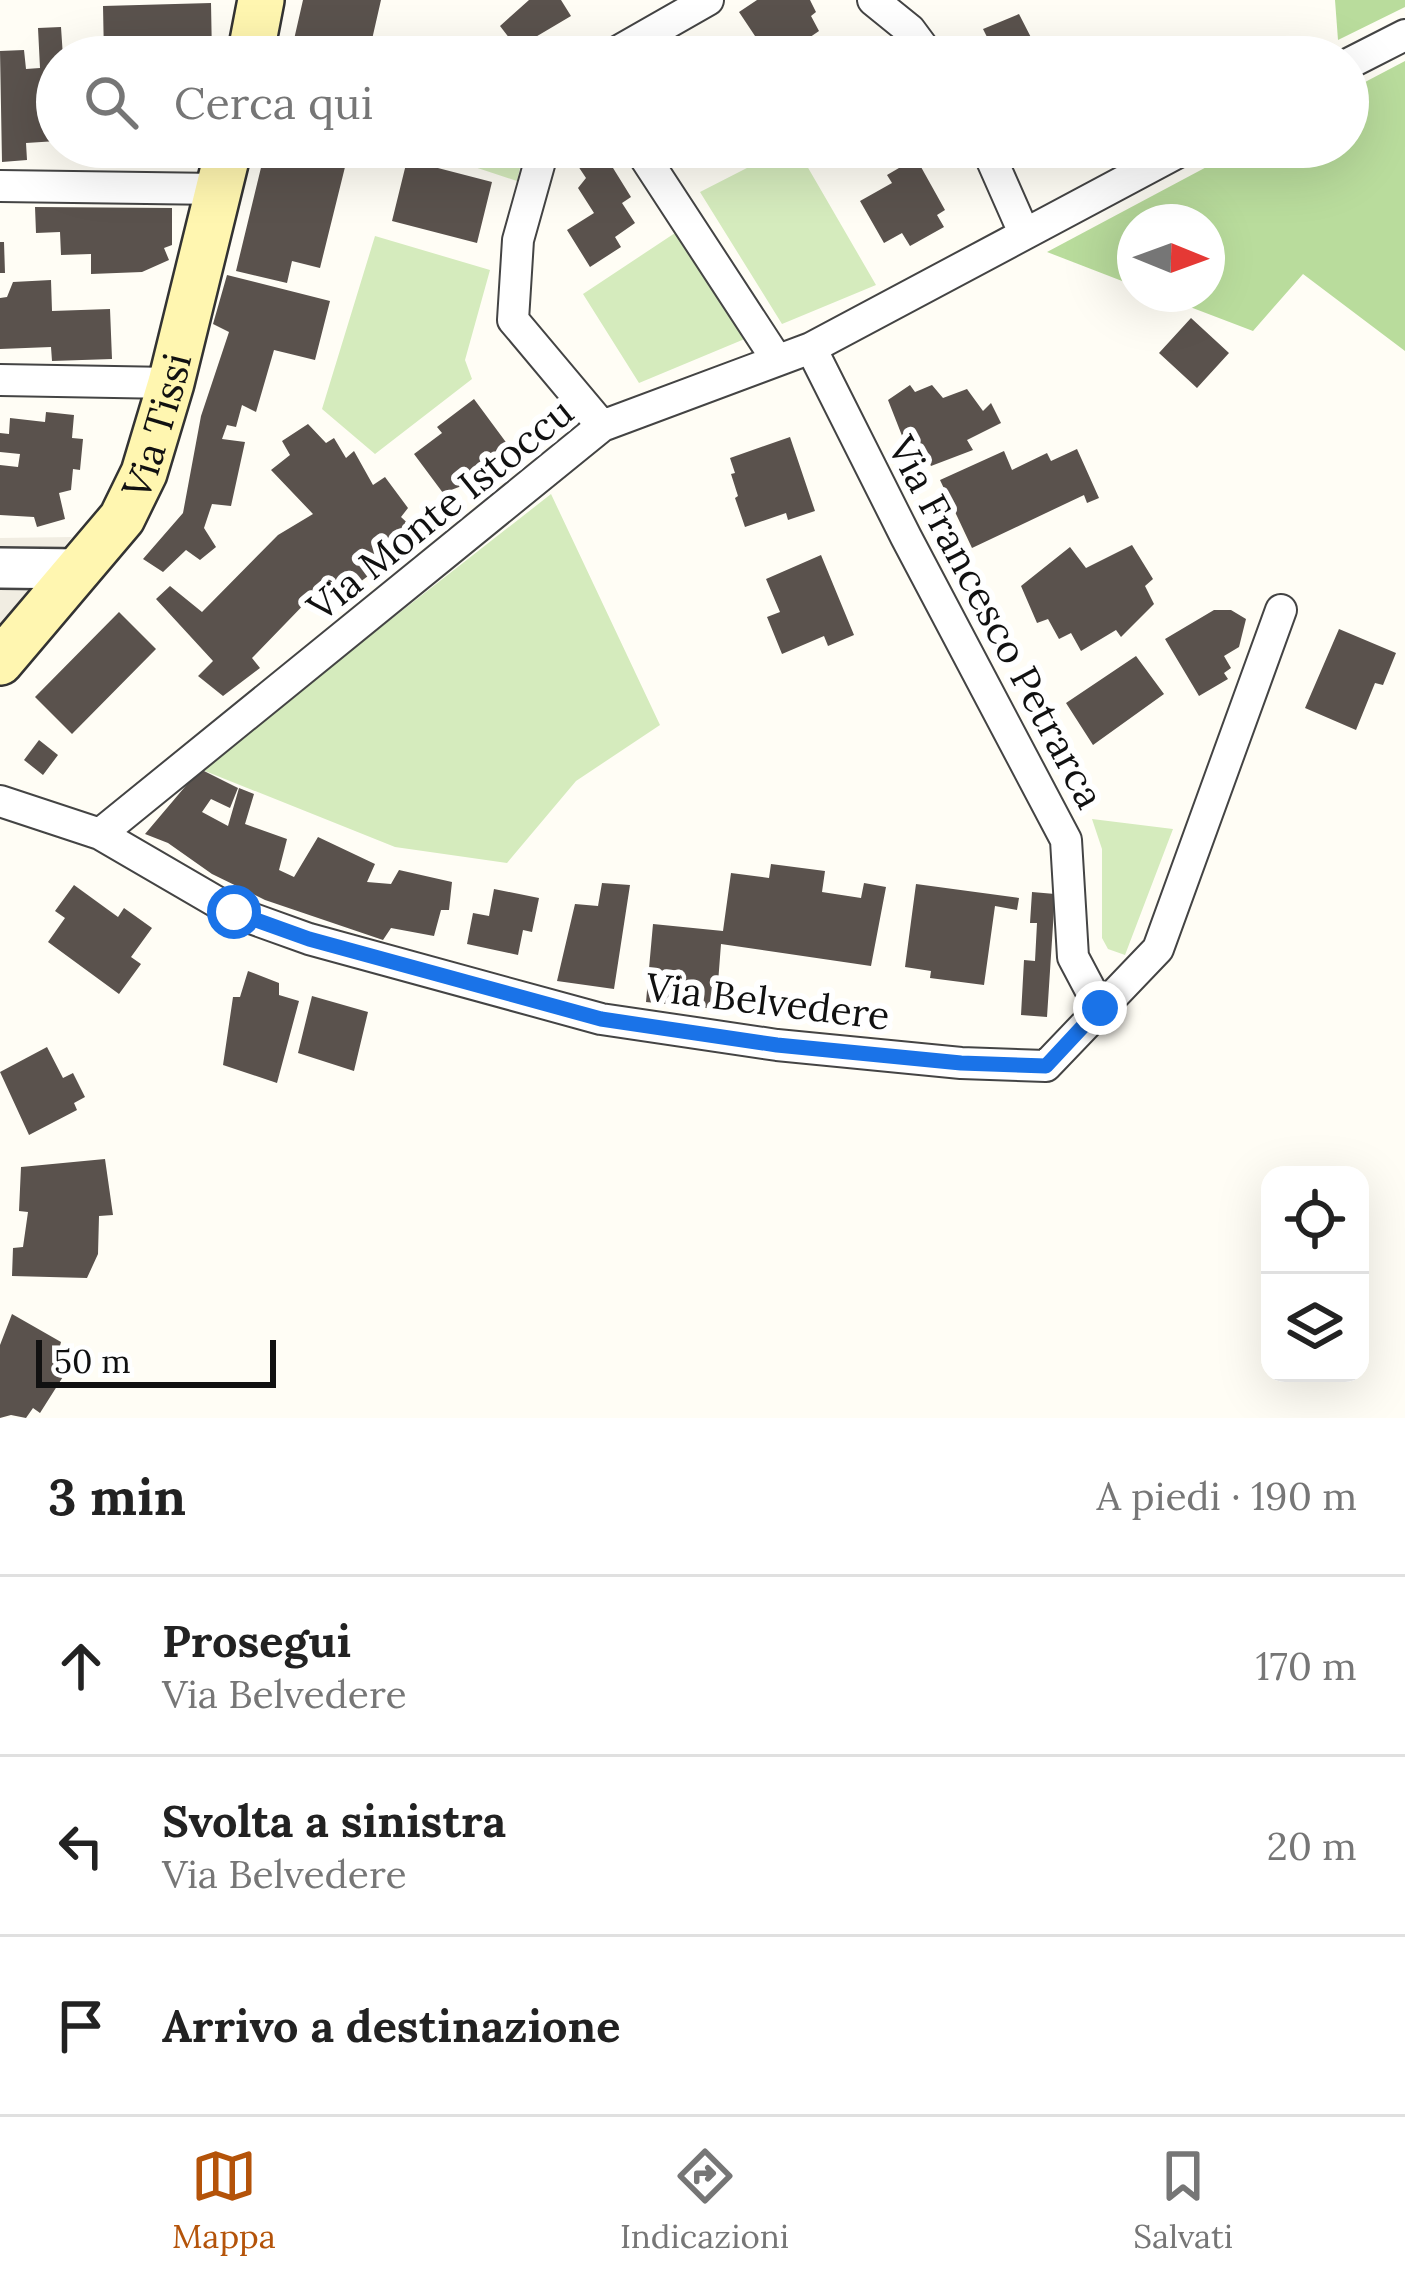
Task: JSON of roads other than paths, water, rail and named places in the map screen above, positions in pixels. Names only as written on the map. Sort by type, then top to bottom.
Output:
[{"type":"main road","points":[[254,36],[261,0]]},
{"type":"main road","name":"Via Tissi","points":[[0,662],[122,518],[144,473],[224,168]]},
{"type":"street","points":[[645,36],[708,0]]},
{"type":"street","points":[[873,0],[914,36]]},
{"type":"street","points":[[1369,53],[1405,35]]},
{"type":"street","points":[[0,186],[224,168]]},
{"type":"street","points":[[538,168],[518,240],[513,320],[602,426]]},
{"type":"street","points":[[652,168],[778,360]]},
{"type":"street","points":[[995,168],[1024,233]]},
{"type":"street","name":"Via Monte Istoccu","points":[[100,834],[602,426],[811,348],[1148,168]]},
{"type":"street","name":"Via Francesco Petrarca","points":[[811,348],[1066,841],[1073,957],[1100,1008]]},
{"type":"street","points":[[0,380],[171,383]]},
{"type":"street","points":[[0,568],[82,569]]},
{"type":"street","name":"Via Belvedere","points":[[0,801],[100,834],[234,912],[309,939],[601,1019],[777,1045],[961,1063],[1046,1066],[1158,949],[1281,610]]}]
